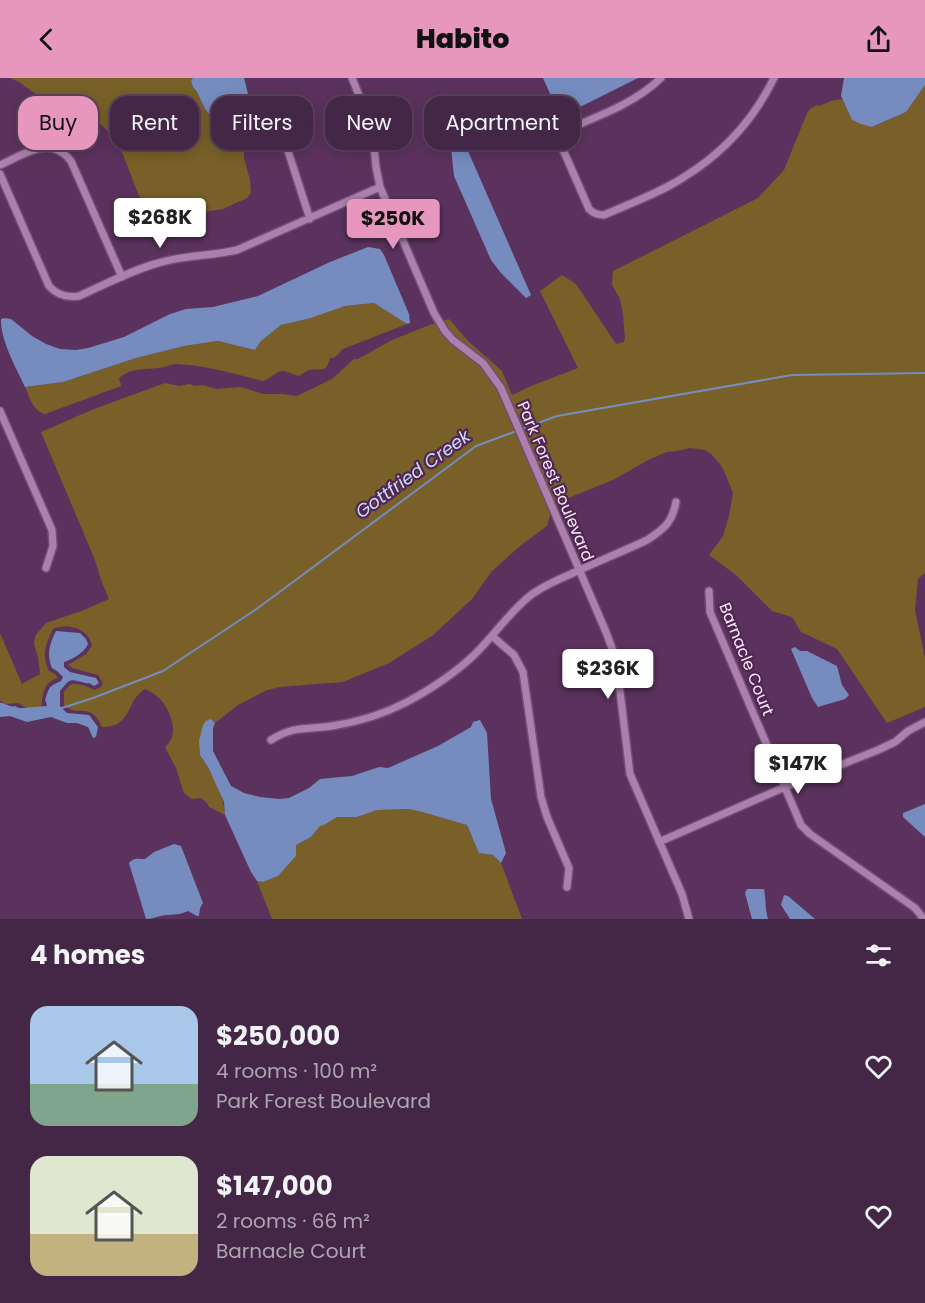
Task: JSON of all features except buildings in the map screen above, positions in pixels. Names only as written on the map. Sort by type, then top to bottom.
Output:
[{"type":"street","name":"Park Forest Boulevard","points":[[352,78],[372,127],[380,187],[438,321],[453,340],[483,363],[501,388],[613,651],[630,774],[682,894],[689,919]]},
{"type":"street","points":[[661,78],[644,93],[568,129],[562,136],[561,145],[589,209],[593,213],[604,215],[634,202],[684,178],[703,165],[740,130],[755,111],[774,78]]},
{"type":"street","points":[[0,165],[43,147],[55,148],[66,154],[122,277]]},
{"type":"street","points":[[288,150],[310,219]]},
{"type":"street","points":[[0,174],[46,280],[58,294],[66,296],[80,296],[164,261],[218,255],[237,250],[380,187]]},
{"type":"street","points":[[0,411],[52,530],[53,546],[46,568]]},
{"type":"street","points":[[271,740],[291,730],[349,723],[376,715],[428,691],[474,655],[515,609],[530,596],[548,584],[647,540],[671,520],[676,502]]},
{"type":"street","name":"Barnacle Court","points":[[709,591],[710,612],[801,825],[810,834],[915,908],[924,919]]},
{"type":"street","points":[[492,636],[514,655],[523,672],[541,797],[569,868],[567,887]]},
{"type":"street","points":[[659,843],[785,787],[878,750],[895,742],[908,731],[925,722]]},
{"type":"shaded area","points":[[10,78],[193,78],[191,81],[199,96],[110,96],[110,134],[98,122],[98,96],[40,96]]},
{"type":"shaded area","points":[[925,85],[925,573],[918,579],[915,610],[925,658],[925,707],[887,723],[837,649],[801,632],[792,617],[772,611],[736,575],[709,555],[723,536],[733,493],[720,464],[711,454],[705,450],[690,448],[667,452],[650,459],[613,480],[566,499],[552,509],[547,526],[492,571],[472,599],[432,636],[389,663],[343,682],[267,690],[238,705],[215,723],[211,719],[200,755],[220,792],[225,815],[209,807],[201,798],[192,799],[184,793],[176,768],[165,747],[173,735],[172,719],[164,705],[153,694],[145,689],[134,700],[124,718],[112,726],[102,727],[93,714],[75,711],[64,705],[64,692],[70,685],[79,684],[94,690],[101,687],[103,683],[98,675],[68,665],[86,654],[92,646],[87,635],[82,631],[71,627],[53,629],[47,645],[45,660],[49,671],[58,678],[46,686],[41,709],[31,710],[18,703],[5,704],[0,700],[0,633],[22,684],[40,674],[34,644],[35,636],[46,623],[109,599],[41,432],[94,409],[165,383],[179,386],[203,385],[216,389],[241,387],[263,394],[297,396],[332,379],[354,359],[392,340],[448,319],[468,341],[502,371],[512,395],[578,368],[540,291],[562,275],[576,284],[616,344],[624,342],[623,315],[620,299],[612,285],[613,271],[758,198],[784,170],[810,109],[842,99],[852,120],[873,127],[906,112]]},
{"type":"shaded area","points":[[199,96],[211,117],[211,150],[244,150],[251,193],[247,198],[223,209],[156,219],[150,214],[138,194],[121,150],[199,150]]},
{"type":"shaded area","points":[[374,303],[407,324],[343,349],[335,357],[330,358],[327,367],[309,370],[299,376],[280,371],[263,381],[209,368],[174,364],[129,372],[119,378],[121,386],[45,414],[35,407],[25,387],[63,382],[136,358],[184,346],[218,341],[255,350],[261,341],[281,325],[311,318],[345,306]]},
{"type":"shaded area","points":[[409,809],[467,825],[479,853],[493,855],[501,863],[522,919],[272,919],[257,881],[263,882],[278,876],[296,856],[296,845],[311,837],[320,826],[337,816],[357,817],[377,810]]},
{"type":"water","points":[[193,78],[244,78],[248,96],[211,96],[211,117],[191,81]]},
{"type":"water","points":[[543,78],[638,78],[580,107],[580,96],[551,96]]},
{"type":"water","points":[[844,78],[925,78],[925,85],[906,112],[872,127],[852,120],[841,96]]},
{"type":"water","points":[[451,150],[468,150],[531,295],[526,298],[491,260],[454,176]]},
{"type":"water","points":[[368,247],[380,249],[384,255],[409,314],[410,323],[407,324],[374,303],[345,306],[311,318],[281,325],[261,341],[255,350],[218,341],[184,346],[136,358],[63,382],[25,387],[9,353],[1,327],[1,319],[11,319],[46,344],[60,349],[88,348],[124,337],[170,314],[186,309],[213,307],[258,296]]},
{"type":"water","points":[[56,631],[80,633],[88,644],[78,655],[64,662],[64,667],[70,672],[96,678],[99,683],[94,686],[90,683],[69,682],[60,691],[60,706],[67,713],[89,715],[98,727],[96,737],[93,738],[88,727],[51,717],[27,722],[10,716],[0,717],[0,706],[5,708],[15,706],[30,714],[43,712],[45,709],[49,689],[63,677],[52,668],[49,658]]},
{"type":"water","points":[[795,647],[837,666],[842,685],[849,695],[845,699],[818,707],[791,649]]},
{"type":"water","points":[[211,719],[215,723],[213,751],[231,786],[244,793],[279,799],[289,798],[309,788],[320,779],[352,776],[379,767],[388,768],[438,746],[471,727],[473,722],[480,720],[487,733],[491,799],[506,853],[501,863],[493,855],[479,853],[467,825],[409,809],[377,810],[357,817],[337,817],[320,826],[311,837],[296,845],[296,856],[278,876],[263,882],[257,881],[225,815],[224,802],[200,755],[199,741],[203,725]]},
{"type":"water","points":[[925,804],[925,837],[903,817],[903,813]]},
{"type":"water","points":[[174,844],[181,846],[203,903],[199,916],[188,911],[146,919],[129,863],[134,859],[145,859],[154,852]]},
{"type":"water","points":[[747,889],[764,889],[768,919],[752,919],[745,893]]},
{"type":"water","points":[[784,895],[815,919],[790,919],[781,905]]},
{"type":"waterway","name":"Gottfried Creek","points":[[59,709],[163,671],[258,608],[476,446],[557,416],[792,375],[925,373]]},
{"type":"waterway","name":"Gottfried Creek","points":[[0,707],[16,713],[54,710]]}]
